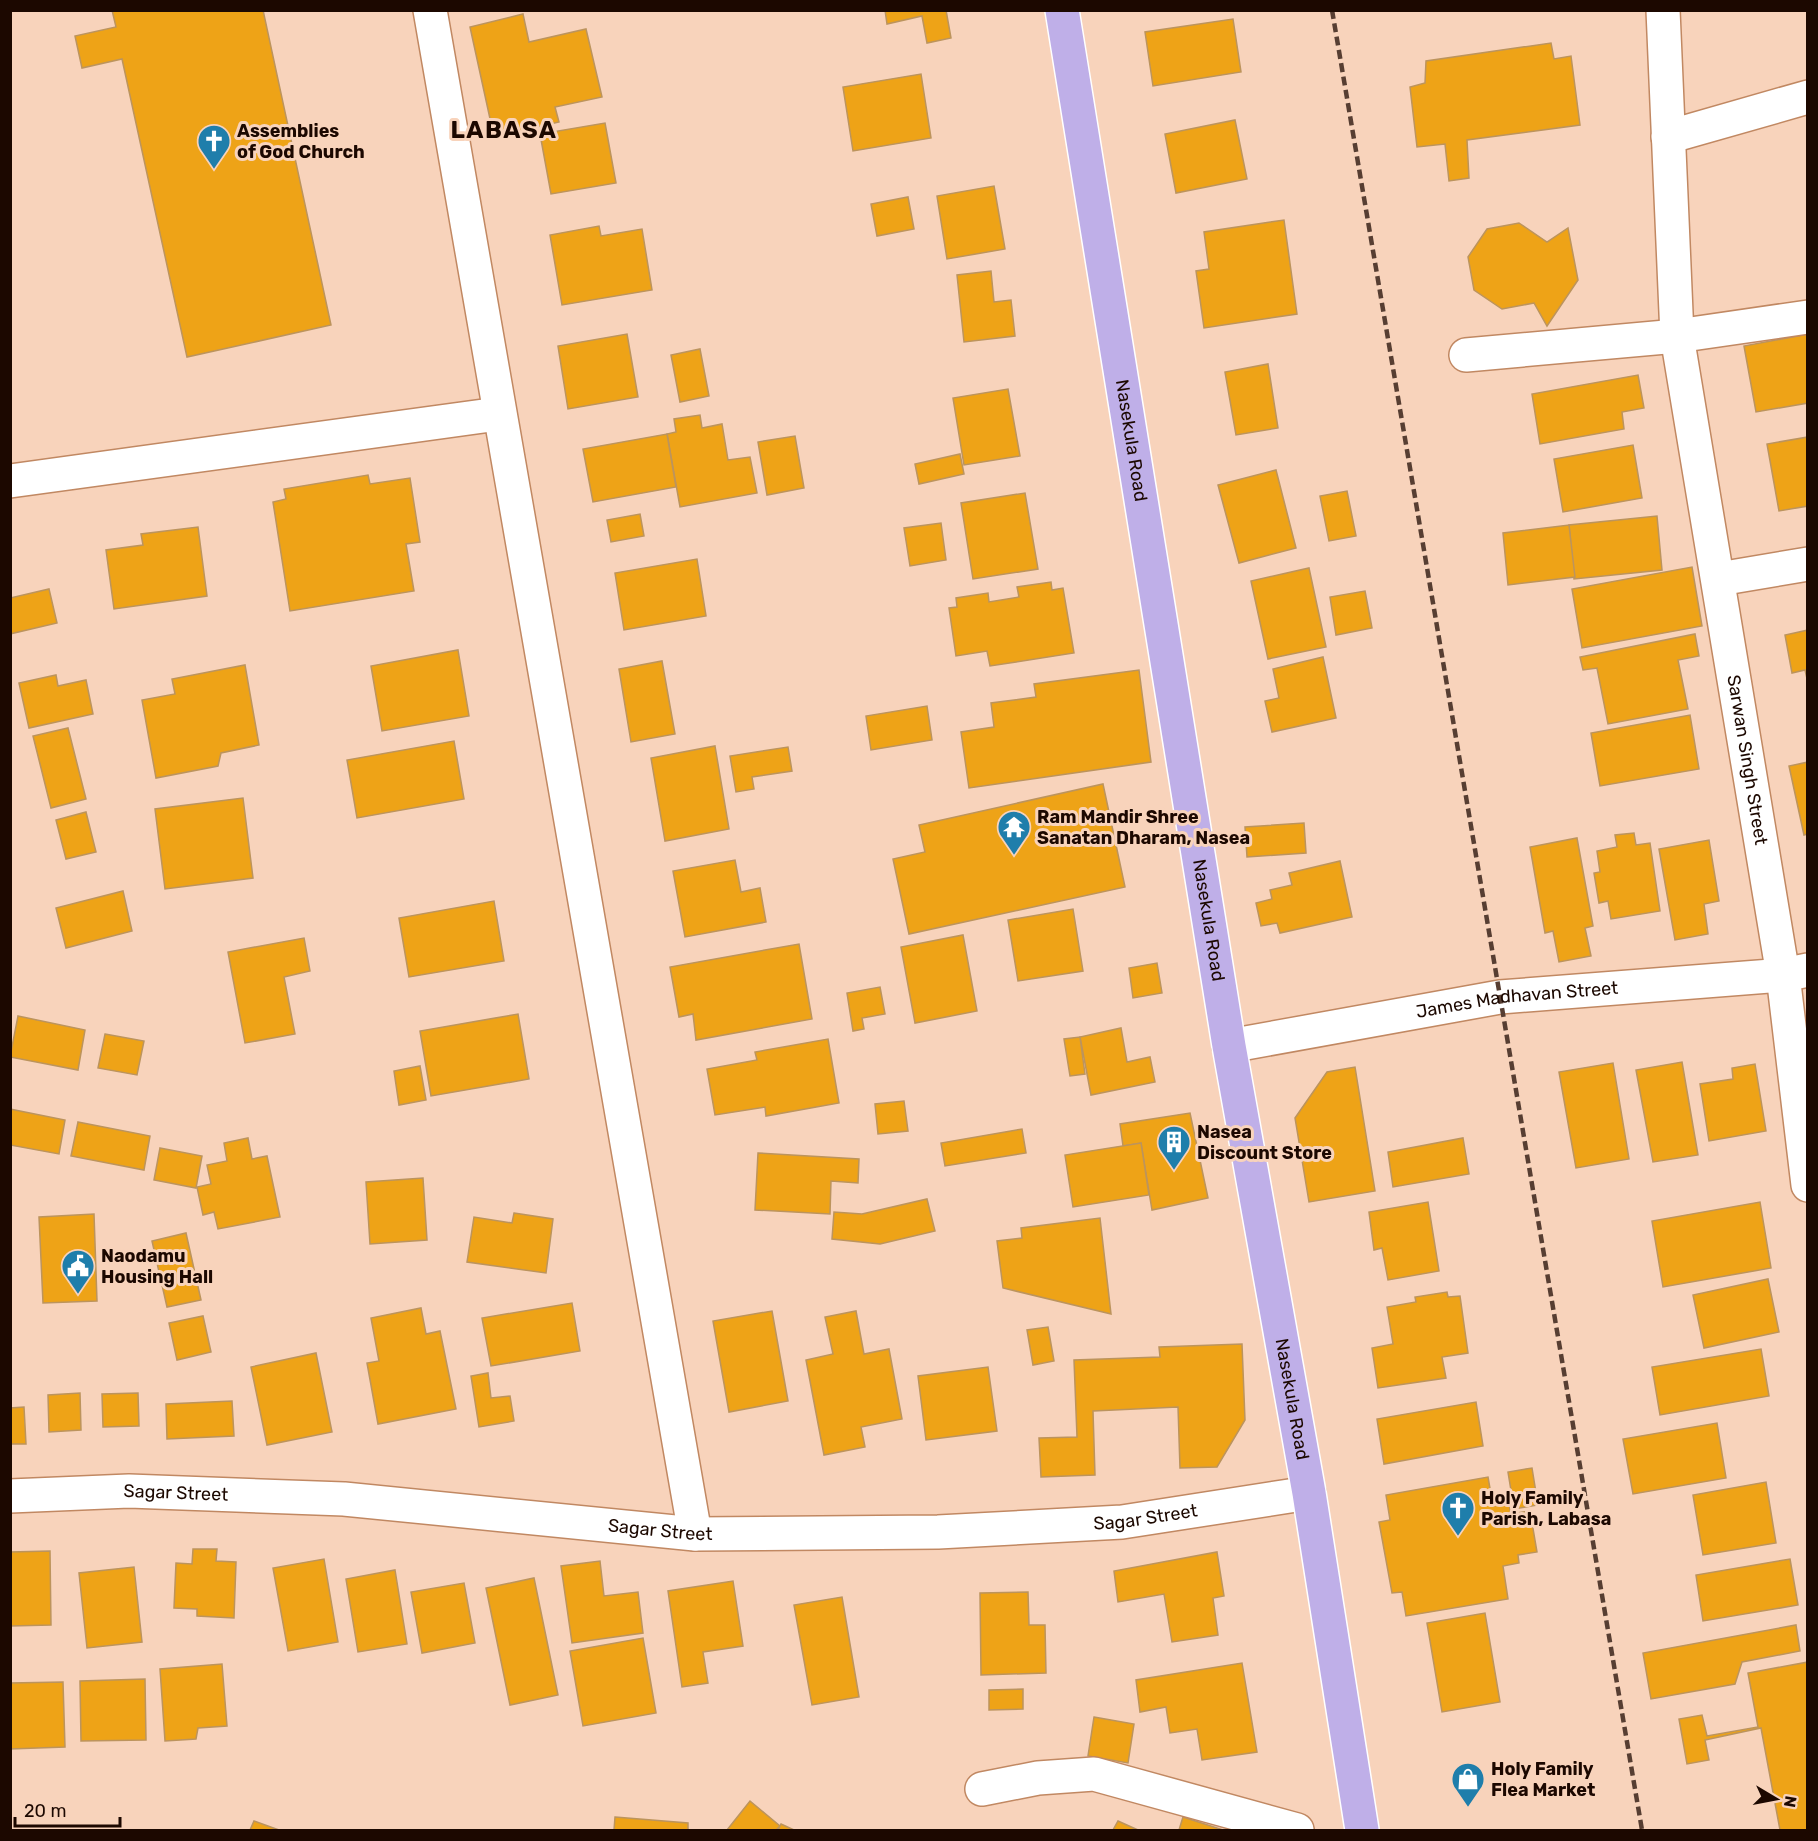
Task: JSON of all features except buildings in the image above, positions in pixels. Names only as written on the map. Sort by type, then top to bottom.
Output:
[{"type":"main road","name":"Nasekula Road","points":[[1062,10],[1229,1046],[1309,1493],[1362,1830]]},
{"type":"street","points":[[430,10],[498,414],[695,1534]]},
{"type":"street","name":"Sarwan Singh Street","points":[[1663,10],[1677,336],[1719,579],[1795,972],[1808,1185]]},
{"type":"street","points":[[1668,137],[1808,97]]},
{"type":"street","points":[[1466,355],[1677,336],[1808,317]]},
{"type":"street","points":[[10,481],[498,414]]},
{"type":"street","points":[[1719,579],[1808,564]]},
{"type":"street","name":"James Madhavan Street","points":[[1229,1046],[1500,997],[1795,972]]},
{"type":"street","name":"Sagar Street","points":[[10,1496],[129,1491],[344,1498],[695,1534],[938,1532],[1122,1522],[1309,1493]]},
{"type":"street","points":[[982,1788],[1038,1778],[1094,1774],[1297,1830]]},
{"type":"railway","points":[[1332,10],[1642,1830]]},
{"type":"place","name":"Assemblies of God Church","points":[[214,170]]},
{"type":"place","name":"Ram Mandir Shree Sanatan Dharam, Nasea","points":[[1014,856]]},
{"type":"place","name":"Nasea Discount Store","points":[[1174,1171]]},
{"type":"place","name":"Naodamu Housing Hall","points":[[78,1295]]},
{"type":"place","name":"Holy Family Parish, Labasa","points":[[1458,1537]]},
{"type":"place","name":"Holy Family Flea Market","points":[[1468,1808]]},
{"type":"district","name":"LABASA","points":[[504,130]]}]
